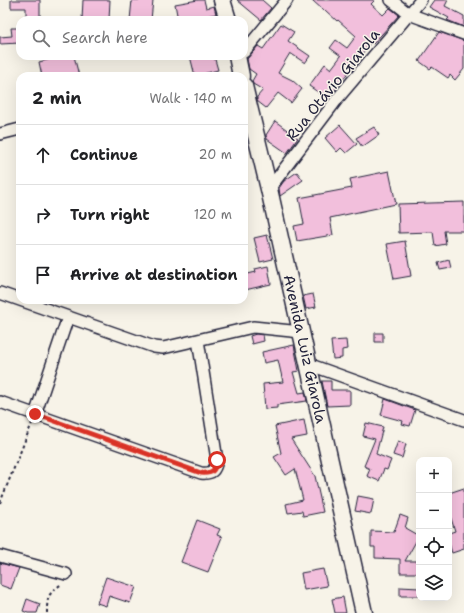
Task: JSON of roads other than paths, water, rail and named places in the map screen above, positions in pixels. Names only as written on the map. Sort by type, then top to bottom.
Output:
[{"type":"street","points":[[222,0],[227,16]]},
{"type":"street","points":[[248,46],[287,0]]},
{"type":"street","points":[[391,0],[409,14],[464,34]]},
{"type":"street","name":"Rua Otávio Giarola","points":[[270,189],[338,98],[421,0]]},
{"type":"street","points":[[240,60],[242,72]]},
{"type":"street","name":"Avenida Luiz Giarola","points":[[248,102],[270,189],[364,613]]},
{"type":"street","points":[[0,134],[16,131]]},
{"type":"street","points":[[0,294],[16,299]]},
{"type":"street","points":[[30,304],[154,347],[163,348],[253,327],[301,332]]},
{"type":"street","points":[[35,414],[68,317]]},
{"type":"street","points":[[0,402],[208,474],[213,471],[217,460],[198,340]]},
{"type":"street","points":[[308,364],[464,420]]},
{"type":"street","points":[[0,556],[66,574]]}]
